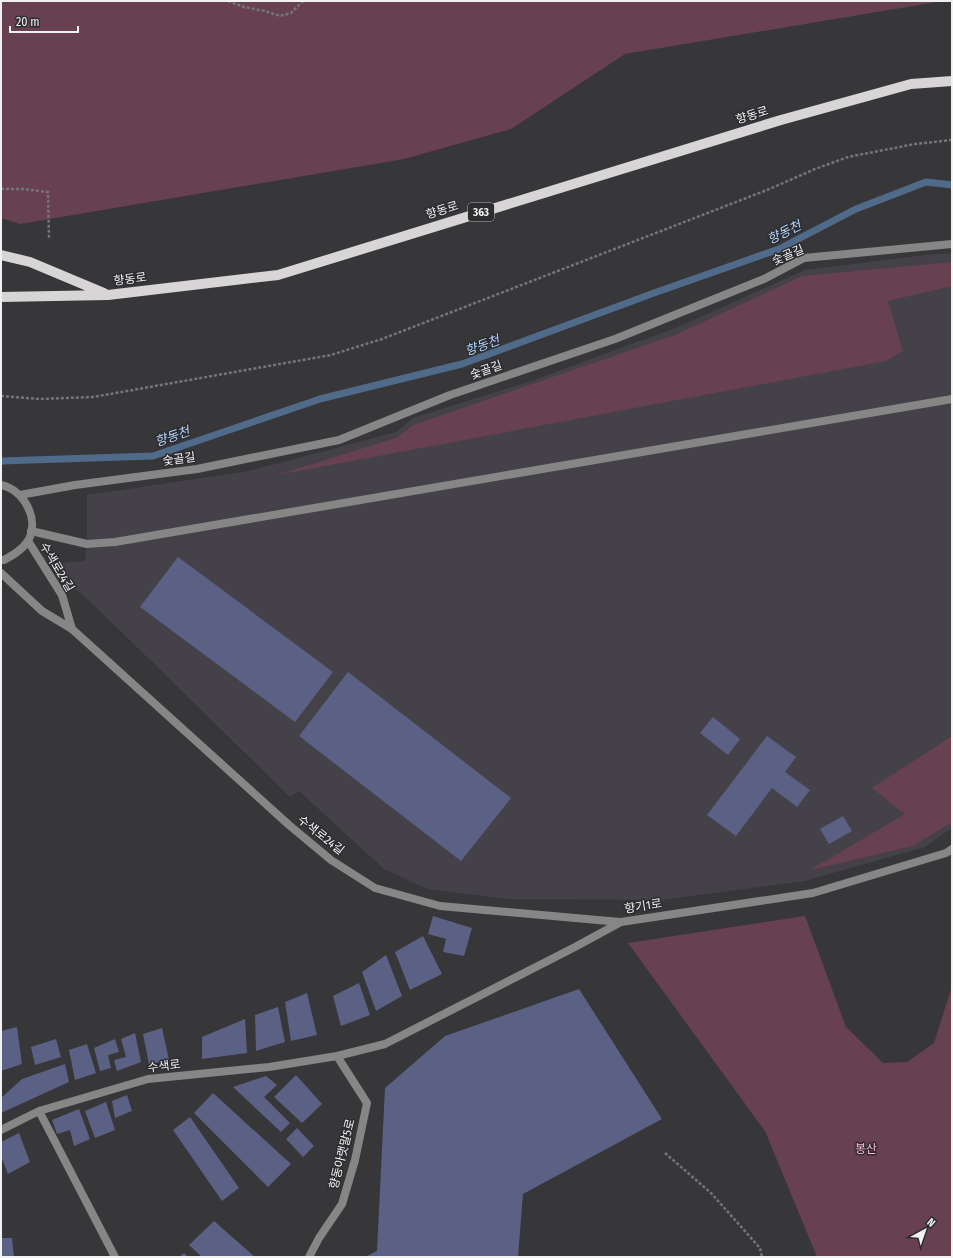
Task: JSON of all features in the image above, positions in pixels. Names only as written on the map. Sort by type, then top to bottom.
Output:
[{"type":"main road","name":"향동로","points":[[1,297],[108,295],[278,275],[781,120],[911,84],[952,80]]},
{"type":"main road","points":[[1,255],[30,262],[108,295]]},
{"type":"street","name":"숯골길","points":[[20,495],[75,485],[197,469],[339,440],[450,394],[614,339],[764,279],[804,258],[952,244]]},
{"type":"street","points":[[31,531],[87,544],[115,542],[952,399]]},
{"type":"street","points":[[1,486],[8,487],[20,495]]},
{"type":"street","name":"수색로24길","points":[[1,560],[18,553],[28,541],[31,531],[32,518],[28,505],[20,495]]},
{"type":"street","name":"수색로24길","points":[[28,541],[62,595],[72,629]]},
{"type":"street","name":"수색로24길","points":[[1,572],[42,611],[72,629],[289,825],[331,860],[375,888],[440,906],[621,922]]},
{"type":"street","name":"향기1로","points":[[337,1056],[385,1044],[621,922],[813,893],[946,853],[952,849]]},
{"type":"street","name":"수색로","points":[[1,1130],[39,1110],[148,1079],[270,1068],[337,1056]]},
{"type":"street","name":"향동아랫말5로","points":[[309,1257],[319,1238],[342,1204],[355,1160],[367,1103],[337,1056]]},
{"type":"street","points":[[39,1110],[115,1257]]},
{"type":"path","points":[[228,1],[244,7],[265,11],[280,16],[291,13],[303,1]]},
{"type":"path","points":[[1,396],[40,399],[93,397],[331,355],[404,330],[767,190],[815,169],[848,157],[915,144],[952,140]]},
{"type":"path","points":[[1,189],[23,189],[48,192],[49,239]]},
{"type":"path","points":[[665,1153],[711,1193],[760,1248],[762,1257]]},
{"type":"shaded area","points":[[952,253],[952,828],[925,847],[805,881],[661,900],[508,899],[427,889],[384,869],[299,791],[290,797],[96,607],[54,570],[61,563],[85,561],[87,544],[87,495],[249,471],[396,432],[413,418],[531,381],[678,327],[805,270]]},
{"type":"green space","points":[[1,1],[943,1],[625,54],[511,129],[404,159],[20,224],[1,218]]},
{"type":"green space","points":[[952,262],[952,286],[888,301],[903,351],[886,361],[277,475],[396,438],[413,425],[675,335],[802,276]]},
{"type":"green space","points":[[952,736],[952,822],[913,846],[810,870],[905,814],[872,788]]},
{"type":"green space","name":"봉산","points":[[805,916],[846,1027],[883,1063],[907,1062],[934,1043],[952,986],[952,1257],[817,1257],[765,1131],[628,943]]},
{"type":"building","points":[[178,557],[333,672],[295,722],[140,607]]},
{"type":"building","points":[[348,672],[511,798],[461,861],[299,736]]},
{"type":"building","points":[[713,717],[740,739],[728,755],[700,733]]},
{"type":"building","points":[[767,736],[796,757],[785,772],[810,790],[797,807],[772,788],[736,836],[707,815]]},
{"type":"building","points":[[843,816],[852,831],[829,844],[820,829]]},
{"type":"building","points":[[433,916],[472,928],[464,956],[443,952],[446,939],[428,934]]},
{"type":"building","points":[[423,936],[442,974],[410,990],[395,952]]},
{"type":"building","points":[[386,955],[402,996],[376,1011],[362,972]]},
{"type":"building","points":[[359,983],[370,1015],[341,1026],[333,996]]},
{"type":"building","points":[[579,989],[662,1119],[523,1194],[518,1257],[365,1257],[377,1251],[385,1088],[445,1036]]},
{"type":"building","points":[[307,993],[317,1035],[291,1041],[285,1002]]},
{"type":"building","points":[[278,1007],[285,1042],[256,1051],[255,1015]]},
{"type":"building","points":[[245,1019],[247,1053],[202,1059],[202,1037]]},
{"type":"building","points":[[17,1027],[22,1064],[1,1071],[1,1031]]},
{"type":"building","points":[[162,1028],[169,1060],[149,1064],[143,1034]]},
{"type":"building","points":[[135,1033],[141,1062],[117,1071],[114,1060],[126,1057],[121,1039]]},
{"type":"building","points":[[56,1039],[61,1057],[35,1065],[31,1047]]},
{"type":"building","points":[[115,1039],[119,1052],[108,1055],[111,1068],[100,1071],[94,1048]]},
{"type":"building","points":[[87,1044],[96,1073],[75,1080],[69,1050]]},
{"type":"building","points":[[65,1064],[69,1082],[1,1113],[1,1098],[22,1079]]},
{"type":"building","points":[[296,1075],[322,1104],[302,1123],[274,1097]]},
{"type":"building","points":[[266,1076],[277,1085],[264,1097],[290,1123],[281,1132],[233,1087]]},
{"type":"building","points":[[213,1093],[291,1164],[268,1187],[194,1113]]},
{"type":"building","points":[[127,1095],[132,1111],[115,1118],[112,1101]]},
{"type":"building","points":[[106,1102],[115,1130],[95,1138],[85,1111]]},
{"type":"building","points":[[79,1109],[90,1139],[74,1146],[70,1130],[57,1134],[52,1120]]},
{"type":"building","points":[[190,1117],[239,1188],[222,1201],[173,1130]]},
{"type":"building","points":[[297,1128],[314,1146],[303,1157],[286,1139]]},
{"type":"building","points":[[19,1133],[30,1162],[8,1174],[1,1156],[1,1142]]},
{"type":"building","points":[[214,1221],[255,1257],[202,1257],[189,1245]]},
{"type":"building","points":[[1,1238],[12,1238],[14,1257],[1,1257]]},
{"type":"building","points":[[184,1253],[188,1257],[179,1257]]},
{"type":"waterway","name":"향동천","points":[[1,461],[153,456],[320,399],[462,364],[654,293],[779,249],[856,209],[926,182],[952,185]]}]
